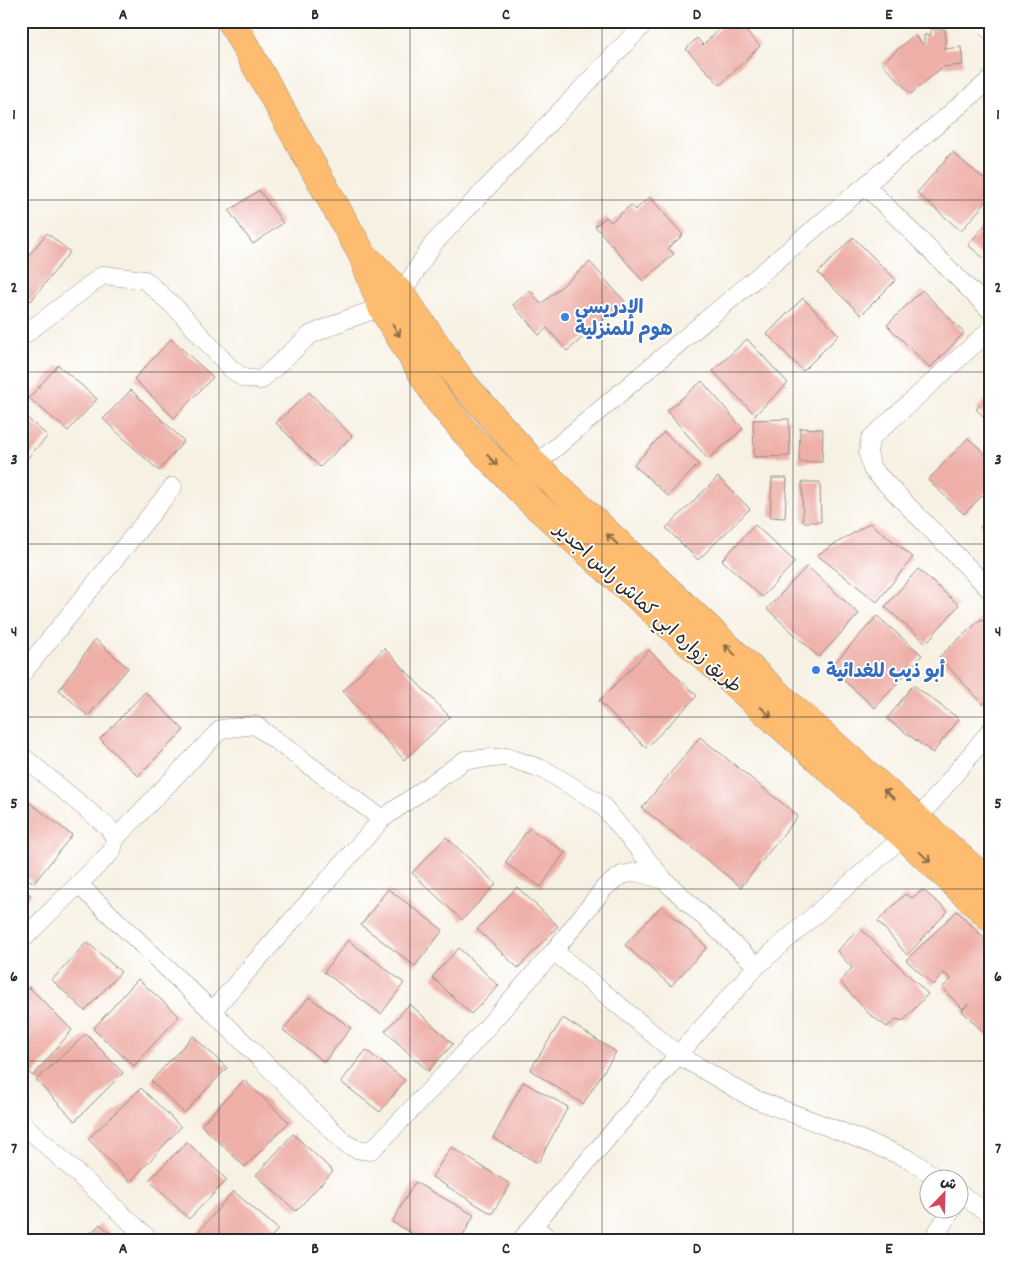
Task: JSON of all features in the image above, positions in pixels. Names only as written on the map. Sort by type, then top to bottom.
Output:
[{"type":"main road","name":"طريق زواره ابي كماش راس اجدير","points":[[231,21],[362,254],[392,301],[439,401],[465,432],[529,499],[911,828],[991,918]]},
{"type":"main road","points":[[392,301],[535,465],[774,691],[911,828],[991,885]]},
{"type":"main road","points":[[439,401],[463,384]]},
{"type":"street","points":[[980,21],[991,31]]},
{"type":"street","points":[[21,337],[103,275],[145,280],[177,309],[231,369],[244,378],[261,380],[310,335],[392,301],[433,244],[642,26]]},
{"type":"street","points":[[535,465],[991,79]]},
{"type":"street","points":[[866,186],[991,311]]},
{"type":"street","points":[[991,329],[870,438],[868,453],[872,469],[991,591]]},
{"type":"street","points":[[21,675],[172,487]]},
{"type":"street","points":[[21,941],[112,850],[115,839],[221,729],[255,725],[382,819]]},
{"type":"street","points":[[521,1240],[678,1055],[757,966],[911,828],[991,730]]},
{"type":"street","points":[[21,756],[109,828],[115,839]]},
{"type":"street","points":[[212,1011],[382,819],[465,760],[507,757],[545,770],[601,804],[664,880],[757,966]]},
{"type":"street","points":[[78,884],[212,1011],[346,1144],[356,1149],[370,1151],[452,1067],[554,951],[605,887],[622,875],[638,872],[664,880]]},
{"type":"street","points":[[554,951],[678,1055],[752,1098],[909,1159],[922,1168]]},
{"type":"street","points":[[24,1130],[150,1240]]},
{"type":"street","points":[[970,1205],[991,1215]]},
{"type":"street","points":[[932,1240],[946,1218]]},
{"type":"street","points":[[534,1226],[550,1240]]},
{"type":"building","points":[[728,21],[736,21],[760,46],[720,85],[686,49],[697,38],[703,45]]},
{"type":"building","points":[[931,29],[945,29],[945,49],[961,47],[963,65],[942,67],[911,94],[882,63],[914,35],[924,45],[924,35],[931,35]]},
{"type":"building","points":[[952,152],[991,185],[991,196],[961,231],[917,193]]},
{"type":"building","points":[[259,190],[283,223],[253,244],[229,211]]},
{"type":"building","points":[[650,197],[683,235],[668,248],[674,254],[643,281],[595,226],[606,217],[611,222],[631,205],[635,210]]},
{"type":"building","points":[[991,218],[991,264],[968,245]]},
{"type":"building","points":[[47,233],[70,252],[31,301],[21,293],[21,265]]},
{"type":"building","points":[[853,237],[896,280],[861,315],[818,273]]},
{"type":"building","name":"الإدريسي هوم للمنزلية","points":[[590,262],[625,302],[567,351],[547,328],[539,335],[513,305],[530,290],[541,304]]},
{"type":"building","points":[[922,290],[964,333],[930,368],[887,325]]},
{"type":"building","points":[[803,298],[839,335],[803,371],[767,334]]},
{"type":"building","points":[[171,339],[213,377],[174,418],[134,379]]},
{"type":"building","points":[[747,339],[788,383],[755,415],[713,371]]},
{"type":"building","points":[[58,365],[97,399],[68,431],[29,398]]},
{"type":"building","points":[[702,381],[743,429],[708,459],[667,411]]},
{"type":"building","points":[[131,390],[184,441],[159,471],[103,419]]},
{"type":"building","points":[[309,392],[352,436],[320,467],[276,423]]},
{"type":"building","points":[[991,395],[991,424],[976,409]]},
{"type":"building","points":[[21,413],[48,436],[21,465]]},
{"type":"building","points":[[789,419],[790,456],[754,457],[753,420]]},
{"type":"building","points":[[800,428],[823,429],[822,462],[799,462]]},
{"type":"building","points":[[664,432],[699,464],[668,496],[634,465]]},
{"type":"building","points":[[968,438],[991,459],[991,487],[964,514],[928,480]]},
{"type":"building","points":[[718,477],[750,509],[698,560],[666,528]]},
{"type":"building","points":[[772,478],[787,478],[785,518],[770,517]]},
{"type":"building","points":[[802,482],[820,482],[821,522],[803,522]]},
{"type":"building","points":[[991,516],[991,538],[980,527]]},
{"type":"building","points":[[870,523],[913,557],[877,602],[817,555]]},
{"type":"building","points":[[755,525],[795,562],[762,597],[722,560]]},
{"type":"building","points":[[807,566],[859,614],[819,657],[767,609]]},
{"type":"building","points":[[918,569],[959,605],[926,643],[885,607]]},
{"type":"building","points":[[877,616],[922,655],[875,708],[830,668]]},
{"type":"building","points":[[981,619],[991,629],[991,697],[983,704],[939,657]]},
{"type":"building","points":[[95,639],[128,668],[88,716],[59,690]]},
{"type":"building","points":[[384,648],[450,717],[404,760],[343,691]]},
{"type":"building","points":[[649,650],[697,696],[646,748],[599,701]]},
{"type":"building","points":[[913,685],[959,719],[933,753],[887,719]]},
{"type":"building","points":[[145,692],[184,730],[138,776],[100,739]]},
{"type":"building","points":[[700,737],[798,816],[741,887],[642,808]]},
{"type":"building","points":[[21,796],[72,835],[34,883],[21,874]]},
{"type":"building","points":[[529,828],[565,852],[541,887],[505,863]]},
{"type":"building","points":[[446,837],[496,884],[462,920],[412,873]]},
{"type":"building","points":[[21,887],[31,895],[21,904]]},
{"type":"building","points":[[517,887],[558,926],[518,968],[477,929]]},
{"type":"building","points":[[388,889],[443,930],[415,966],[361,925]]},
{"type":"building","points":[[923,890],[948,911],[907,955],[878,921],[905,894],[912,898]]},
{"type":"building","points":[[661,906],[707,947],[671,986],[625,945]]},
{"type":"building","points":[[957,911],[991,945],[991,1034],[988,1037],[962,1011],[968,1004],[963,1009],[942,988],[951,979],[944,973],[933,985],[906,960]]},
{"type":"building","points":[[860,928],[928,994],[903,1021],[897,1019],[887,1027],[868,1013],[840,982],[852,968],[837,951]]},
{"type":"building","points":[[348,940],[404,983],[381,1014],[324,972]]},
{"type":"building","points":[[87,942],[121,972],[85,1011],[52,980]]},
{"type":"building","points":[[459,948],[499,986],[471,1014],[432,977]]},
{"type":"building","points":[[138,979],[179,1016],[134,1066],[93,1029]]},
{"type":"building","points":[[29,987],[72,1030],[33,1076],[21,1066],[21,996]]},
{"type":"building","points":[[309,997],[351,1028],[324,1062],[283,1030]]},
{"type":"building","points":[[410,1004],[453,1044],[428,1071],[385,1031]]},
{"type":"building","points":[[563,1018],[616,1052],[583,1104],[530,1070]]},
{"type":"building","points":[[86,1034],[123,1073],[75,1121],[36,1080]]},
{"type":"building","points":[[193,1036],[227,1068],[184,1113],[151,1081]]},
{"type":"building","points":[[366,1050],[405,1080],[380,1112],[341,1082]]},
{"type":"building","points":[[244,1080],[289,1122],[245,1167],[201,1125]]},
{"type":"building","points":[[523,1082],[568,1107],[538,1163],[493,1138]]},
{"type":"building","points":[[141,1088],[181,1127],[130,1182],[88,1139]]},
{"type":"building","points":[[293,1134],[333,1171],[296,1211],[256,1175]]},
{"type":"building","points":[[187,1142],[227,1180],[189,1219],[149,1180]]},
{"type":"building","points":[[451,1147],[510,1184],[492,1214],[432,1177]]},
{"type":"building","points":[[415,1182],[474,1215],[461,1240],[424,1240],[392,1222]]},
{"type":"building","points":[[233,1191],[278,1229],[269,1240],[199,1240],[195,1236]]},
{"type":"building","points":[[100,1224],[118,1240],[84,1240]]},
{"type":"place","name":"الإدريسي هوم للمنزلية","points":[[565,317]]},
{"type":"place","name":"أبو ذيب للغدائية","points":[[816,670]]}]
